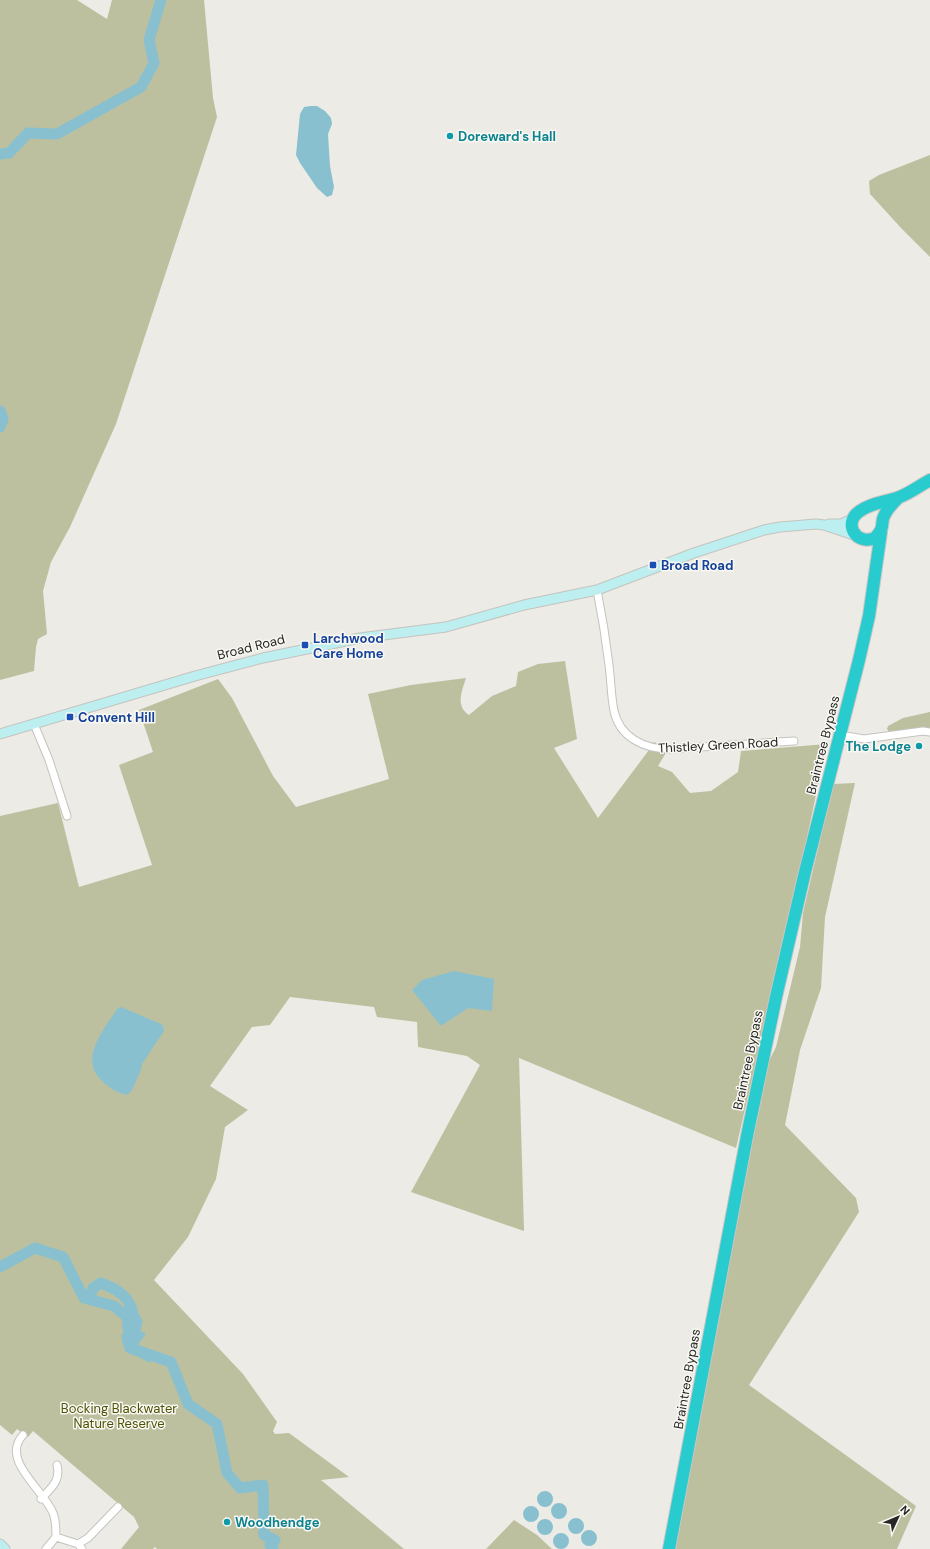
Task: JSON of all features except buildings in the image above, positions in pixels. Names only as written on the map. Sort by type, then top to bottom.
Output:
[{"type":"highway","name":"Broad Road","points":[[852,519],[855,514],[861,510],[898,498],[930,480]]},
{"type":"highway","name":"Broad Road","points":[[881,532],[885,513],[898,498]]},
{"type":"highway","points":[[867,508],[878,512],[883,519]]},
{"type":"highway","points":[[852,519],[852,526],[861,538],[875,538],[881,532]]},
{"type":"highway","name":"Braintree Bypass","points":[[670,1549],[753,1106],[791,931],[869,616],[881,532]]},
{"type":"highway","name":"Braintree Bypass","points":[[861,538],[870,552],[873,582]]},
{"type":"main road","name":"Broad Road","points":[[34,724],[194,676],[263,658],[352,639],[446,627],[524,605],[598,590],[694,553],[764,530],[799,525],[841,524],[852,519]]},
{"type":"main road","name":"Broad Road","points":[[824,525],[861,538]]},
{"type":"main road","points":[[0,734],[34,724]]},
{"type":"main road","points":[[0,1544],[5,1549]]},
{"type":"street","name":"Thistley Green Road","points":[[598,590],[616,718],[620,726],[638,743],[657,749],[669,749],[794,741]]},
{"type":"street","points":[[34,724],[49,760],[67,816]]},
{"type":"street","points":[[840,735],[864,739],[923,731],[930,732]]},
{"type":"street","points":[[10,1444],[23,1436]]},
{"type":"street","points":[[42,1499],[57,1480],[59,1473],[57,1465]]},
{"type":"street","points":[[17,1476],[42,1499],[53,1512],[56,1537],[46,1549]]},
{"type":"street","points":[[56,1537],[80,1547],[118,1507]]},
{"type":"green space","points":[[0,0],[77,0],[107,19],[112,0],[204,0],[213,98],[217,117],[116,424],[70,527],[51,562],[43,591],[47,634],[38,639],[34,671],[0,680]]},
{"type":"green space","points":[[930,155],[930,257],[870,194],[869,181],[879,175]]},
{"type":"green space","name":"Bocking Blackwater Nature Reserve","points":[[565,661],[577,739],[554,748],[598,818],[655,742],[667,751],[658,766],[672,772],[690,793],[711,791],[738,772],[741,751],[827,744],[793,902],[736,1148],[519,1058],[524,1231],[411,1192],[480,1065],[467,1056],[418,1047],[417,1022],[377,1017],[374,1007],[290,997],[270,1025],[252,1027],[210,1086],[248,1110],[225,1127],[216,1179],[188,1237],[154,1280],[243,1374],[277,1422],[273,1431],[275,1434],[289,1433],[349,1477],[321,1480],[404,1549],[157,1549],[155,1547],[153,1549],[121,1549],[139,1527],[134,1517],[33,1431],[28,1437],[17,1429],[12,1435],[0,1425],[0,816],[58,803],[79,887],[152,865],[119,765],[153,752],[139,710],[218,679],[232,698],[273,776],[296,807],[389,779],[368,694],[411,685],[466,678],[461,703],[462,707],[469,715],[492,696],[516,686],[518,672],[538,664]]},
{"type":"green space","points":[[930,712],[930,729],[890,733],[887,729],[888,726],[903,718]]},
{"type":"green space","points":[[855,783],[825,917],[821,988],[800,1050],[785,1125],[856,1198],[859,1212],[749,1385],[916,1506],[897,1549],[675,1549],[766,1067],[776,1047],[800,947],[803,913],[833,784]]},
{"type":"green space","points":[[514,1520],[537,1535],[552,1549],[486,1549]]},
{"type":"water","points":[[317,106],[325,111],[331,118],[332,124],[328,134],[330,166],[334,187],[332,195],[327,197],[317,188],[296,155],[300,114],[304,107]]},
{"type":"water","points":[[454,971],[494,979],[492,1011],[468,1008],[441,1026],[412,990],[422,980]]},
{"type":"water","points":[[121,1007],[161,1024],[164,1031],[142,1064],[141,1070],[131,1092],[126,1095],[113,1090],[102,1081],[95,1072],[92,1063],[93,1054],[100,1035],[117,1009]]},
{"type":"water","points":[[143,1332],[146,1334],[139,1343],[138,1348],[145,1357],[150,1360],[150,1363],[126,1350],[123,1345],[121,1334],[136,1338],[139,1333]]},
{"type":"water","points":[[542,1491],[548,1491],[553,1496],[551,1505],[548,1507],[542,1507],[537,1502],[537,1496]]},
{"type":"water","points":[[556,1503],[562,1503],[567,1508],[565,1517],[562,1519],[556,1519],[551,1514],[551,1508]]},
{"type":"water","points":[[528,1506],[534,1506],[539,1511],[537,1520],[534,1522],[528,1522],[523,1517],[523,1511]]},
{"type":"water","points":[[573,1518],[579,1518],[584,1523],[582,1532],[579,1534],[573,1534],[568,1529],[568,1523]]},
{"type":"water","points":[[542,1519],[548,1519],[553,1524],[551,1533],[548,1535],[542,1535],[537,1530],[537,1524]]},
{"type":"water","points":[[586,1530],[592,1530],[597,1535],[595,1544],[592,1546],[586,1546],[581,1541],[581,1535]]},
{"type":"water","points":[[558,1533],[564,1533],[569,1538],[567,1547],[564,1549],[558,1549],[553,1544],[553,1538]]},
{"type":"waterway","points":[[0,154],[9,153],[28,133],[57,134],[141,87],[154,63],[149,40],[161,0]]},
{"type":"waterway","points":[[0,411],[3,419],[0,427]]},
{"type":"waterway","points":[[0,1267],[35,1248],[63,1257],[84,1298],[114,1306],[127,1317],[130,1348],[171,1362],[188,1404],[217,1424],[227,1473],[240,1488],[263,1485],[264,1535],[275,1540],[270,1545],[273,1549]]},
{"type":"waterway","points":[[84,1298],[92,1292],[93,1288],[101,1283],[119,1292],[129,1302],[137,1322],[135,1331],[137,1337]]},
{"type":"place","name":"Doreward's Hall","points":[[450,136]]},
{"type":"place","name":"Broad Road","points":[[653,565]]},
{"type":"place","name":"Larchwood Care Home","points":[[305,645]]},
{"type":"place","name":"Convent Hill","points":[[70,717]]},
{"type":"place","name":"The Lodge","points":[[919,746]]},
{"type":"place","name":"Woodhendge","points":[[227,1522]]}]
